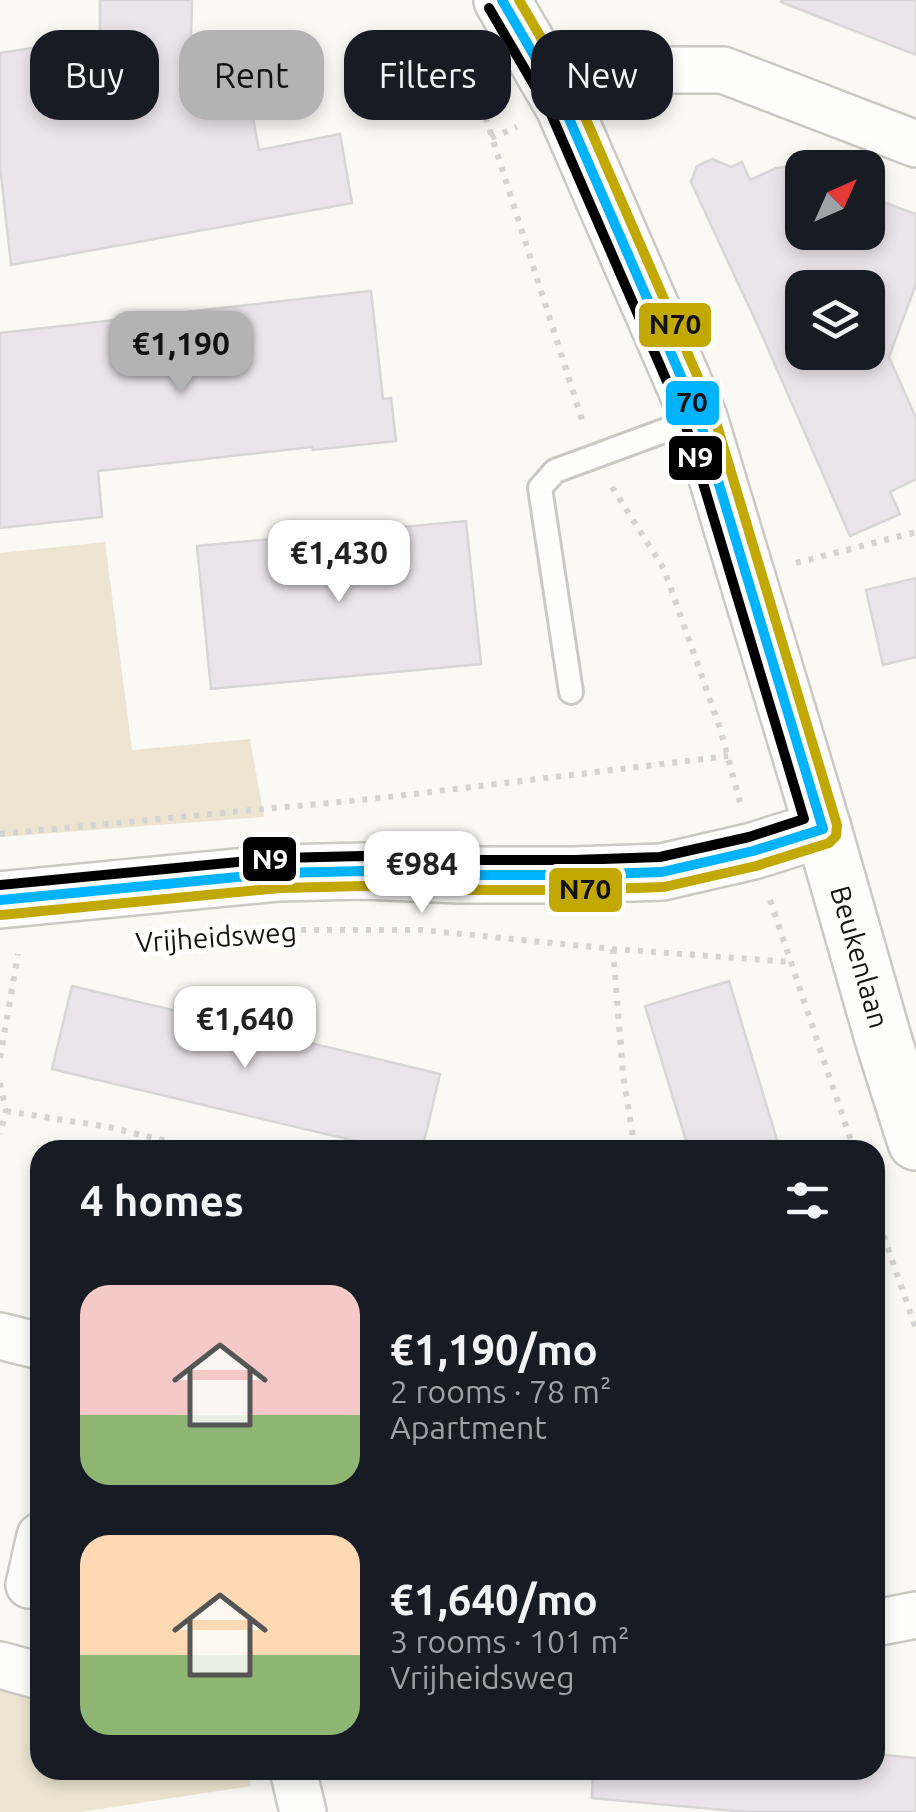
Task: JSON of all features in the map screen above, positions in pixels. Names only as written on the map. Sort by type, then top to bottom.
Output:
[{"type":"street","name":"Beukenlaan","points":[[502,0],[531,51]]},
{"type":"street","points":[[673,70],[723,70],[916,144]]},
{"type":"street","name":"Beukenlaan","points":[[569,120],[699,418],[916,1142]]},
{"type":"street","name":"Vrijheidsweg","points":[[0,900],[279,874],[662,872],[753,852],[823,830]]},
{"type":"street","points":[[0,1336],[30,1344]]},
{"type":"street","points":[[28,1585],[30,1577]]},
{"type":"street","points":[[885,1622],[916,1614]]},
{"type":"street","points":[[0,1665],[30,1673]]},
{"type":"street","points":[[295,1780],[303,1812]]},
{"type":"lane","points":[[571,692],[540,488],[555,472],[699,418]]},
{"type":"path","points":[[784,566],[916,532]]},
{"type":"path","points":[[0,834],[381,798],[728,756]]},
{"type":"path","points":[[753,852],[851,1140]]},
{"type":"path","name":"Vrijheidsweg","points":[[273,930],[422,930],[792,962]]},
{"type":"path","points":[[613,949],[623,1074],[633,1140]]},
{"type":"path","points":[[0,956],[18,954],[0,1058]]},
{"type":"path","points":[[0,1083],[6,1111],[0,1134]]},
{"type":"path","points":[[6,1111],[109,1126],[163,1140]]},
{"type":"path","points":[[885,1241],[916,1329]]},
{"type":"shaded area","points":[[105,542],[132,750],[250,739],[264,817],[0,837],[0,553]]},
{"type":"shaded area","points":[[0,1682],[30,1690],[30,1780],[250,1780],[251,1786],[81,1812],[0,1812]]},
{"type":"building","points":[[100,0],[192,0],[191,30],[179,30],[179,120],[253,120],[259,150],[340,134],[352,203],[11,265],[0,166],[0,53],[30,48],[30,120],[159,120],[159,30],[100,30]]},
{"type":"building","points":[[916,0],[916,55],[781,2]]},
{"type":"building","points":[[712,159],[731,167],[742,162],[750,180],[785,167],[785,250],[885,250],[885,203],[916,214],[916,284],[889,357],[916,418],[916,479],[890,492],[900,514],[850,536],[691,182],[697,166]]},
{"type":"building","points":[[371,291],[383,399],[391,398],[396,441],[98,471],[102,517],[0,528],[0,333]]},
{"type":"building","points":[[466,521],[481,664],[211,689],[197,546]]},
{"type":"building","points":[[916,578],[916,657],[883,665],[866,590]]},
{"type":"building","points":[[729,981],[777,1140],[686,1140],[645,1006]]},
{"type":"building","points":[[72,986],[440,1074],[424,1140],[351,1140],[52,1069]]},
{"type":"building","points":[[885,1755],[916,1758],[916,1812],[746,1812],[592,1798],[593,1780],[885,1780]]},
{"type":"transit line","name":"70","points":[[502,0],[564,107],[699,418],[823,829]]},
{"type":"transit line","name":"N70","points":[[1,915],[280,888],[664,887],[756,866],[829,843],[836,836],[837,825],[713,412],[578,101],[519,0]]},
{"type":"transit line","name":"N9","points":[[0,885],[279,858],[660,857],[749,837],[804,819],[685,423],[551,114],[489,8]]},
{"type":"transit line","name":"70","points":[[0,900],[279,873],[662,872],[753,851],[823,829]]}]
